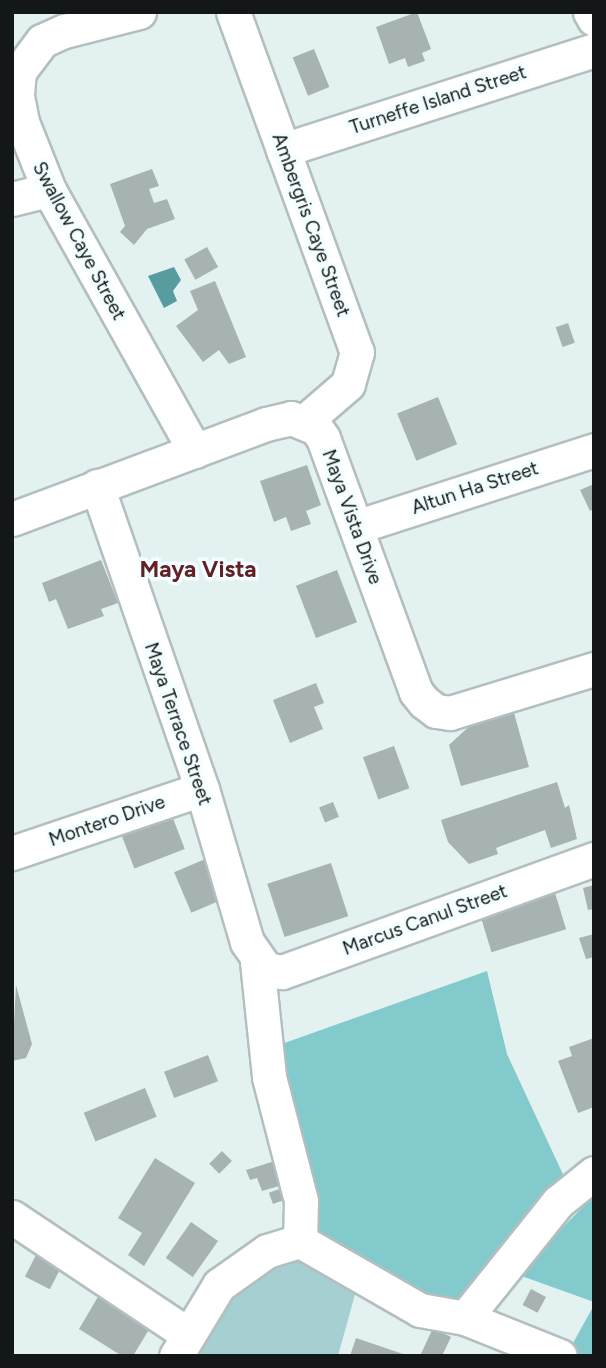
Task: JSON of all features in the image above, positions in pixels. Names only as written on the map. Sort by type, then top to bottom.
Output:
[{"type":"street","name":"Swallow Caye Street","points":[[138,12],[64,31],[42,41],[19,71],[17,96],[22,122],[48,190],[195,451]]},
{"type":"street","name":"Ambergris Caye Street","points":[[233,12],[357,352],[348,384],[304,422]]},
{"type":"street","points":[[590,12],[594,19]]},
{"type":"street","name":"Turneffe Island Street","points":[[283,150],[594,50]]},
{"type":"street","points":[[12,199],[48,190]]},
{"type":"street","points":[[12,519],[280,419],[304,422]]},
{"type":"street","name":"Maya Vista Drive","points":[[304,422],[323,438],[416,692],[436,711],[450,713],[594,669]]},
{"type":"street","name":"Altun Ha Street","points":[[356,527],[594,450]]},
{"type":"street","name":"Maya Terrace Street","points":[[97,486],[202,789],[257,962],[269,1077],[301,1201],[300,1241]]},
{"type":"street","name":"Montero Drive","points":[[12,853],[202,789]]},
{"type":"street","name":"Marcus Canul Street","points":[[257,962],[266,969],[282,971],[594,859]]},
{"type":"street","points":[[465,1318],[543,1220],[594,1173]]},
{"type":"street","points":[[12,1217],[181,1344],[232,1273],[267,1251],[300,1241],[420,1310],[465,1318],[560,1356]]},
{"type":"shaded area","points":[[174,267],[181,280],[173,291],[177,301],[164,308],[148,276]]},
{"type":"shaded area","points":[[487,971],[507,1054],[567,1183],[452,1305],[362,1269],[319,1235],[276,1046]]},
{"type":"shaded area","points":[[594,1196],[594,1302],[516,1274]]},
{"type":"shaded area","points":[[319,1235],[362,1269],[338,1356],[192,1356],[220,1293]]},
{"type":"shaded area","points":[[594,1305],[594,1356],[567,1354]]},
{"type":"building","points":[[417,12],[431,49],[422,53],[425,61],[408,67],[405,58],[389,64],[376,27]]},
{"type":"building","points":[[314,49],[329,87],[308,96],[293,58]]},
{"type":"building","points":[[152,169],[159,186],[149,189],[154,203],[167,199],[175,219],[147,229],[134,245],[120,232],[125,226],[110,184]]},
{"type":"building","points":[[207,247],[218,267],[195,280],[184,260]]},
{"type":"building","points":[[215,281],[246,357],[229,364],[219,350],[203,362],[176,326],[198,310],[190,291]]},
{"type":"building","points":[[568,323],[575,343],[563,347],[556,327]]},
{"type":"building","points":[[438,397],[457,444],[416,461],[397,413]]},
{"type":"building","points":[[307,465],[321,505],[306,511],[311,524],[291,531],[286,517],[274,522],[260,481]]},
{"type":"building","points":[[594,484],[594,509],[590,511],[580,490]]},
{"type":"building","points":[[101,560],[118,603],[101,609],[104,616],[68,629],[56,599],[49,602],[42,583]]},
{"type":"building","points":[[337,570],[357,622],[316,638],[296,586]]},
{"type":"building","points":[[316,683],[324,703],[314,707],[323,729],[290,743],[273,700]]},
{"type":"building","points":[[511,702],[529,767],[461,786],[449,745],[489,708]]},
{"type":"building","points":[[394,746],[409,788],[378,800],[363,757]]},
{"type":"building","points":[[557,782],[565,808],[569,805],[577,839],[551,848],[545,830],[496,848],[498,854],[469,864],[448,842],[441,820]]},
{"type":"building","points":[[333,802],[339,817],[325,822],[319,808]]},
{"type":"building","points":[[169,808],[185,849],[134,868],[119,827]]},
{"type":"building","points":[[210,857],[227,898],[191,913],[174,872]]},
{"type":"building","points":[[331,863],[348,916],[285,937],[267,884]]},
{"type":"building","points":[[594,885],[594,909],[588,910],[583,888]]},
{"type":"building","points":[[555,893],[566,929],[492,952],[480,916]]},
{"type":"building","points":[[594,934],[594,957],[586,959],[579,938]]},
{"type":"building","points":[[16,985],[32,1044],[26,1058],[12,1061]]},
{"type":"building","points":[[594,1038],[594,1107],[578,1113],[558,1061],[572,1056],[569,1047]]},
{"type":"building","points":[[208,1055],[218,1081],[174,1098],[164,1072]]},
{"type":"building","points":[[145,1088],[157,1117],[95,1141],[84,1113]]},
{"type":"building","points":[[222,1151],[232,1161],[219,1174],[209,1164]]},
{"type":"building","points":[[155,1158],[195,1183],[144,1266],[128,1255],[142,1233],[118,1218]]},
{"type":"building","points":[[278,1160],[286,1184],[262,1191],[257,1178],[250,1180],[246,1170]]},
{"type":"building","points":[[282,1188],[286,1199],[273,1204],[269,1193]]},
{"type":"building","points":[[191,1222],[218,1241],[193,1277],[166,1258]]},
{"type":"building","points":[[39,1249],[64,1262],[50,1289],[25,1277]]},
{"type":"building","points":[[531,1289],[546,1297],[538,1313],[523,1305]]},
{"type":"building","points":[[102,1290],[153,1323],[133,1356],[122,1356],[79,1329]]},
{"type":"building","points":[[433,1328],[451,1337],[442,1356],[420,1356]]},
{"type":"building","points":[[356,1338],[406,1355],[406,1356],[350,1356]]},
{"type":"district","name":"Maya Vista","points":[[198,569]]}]
